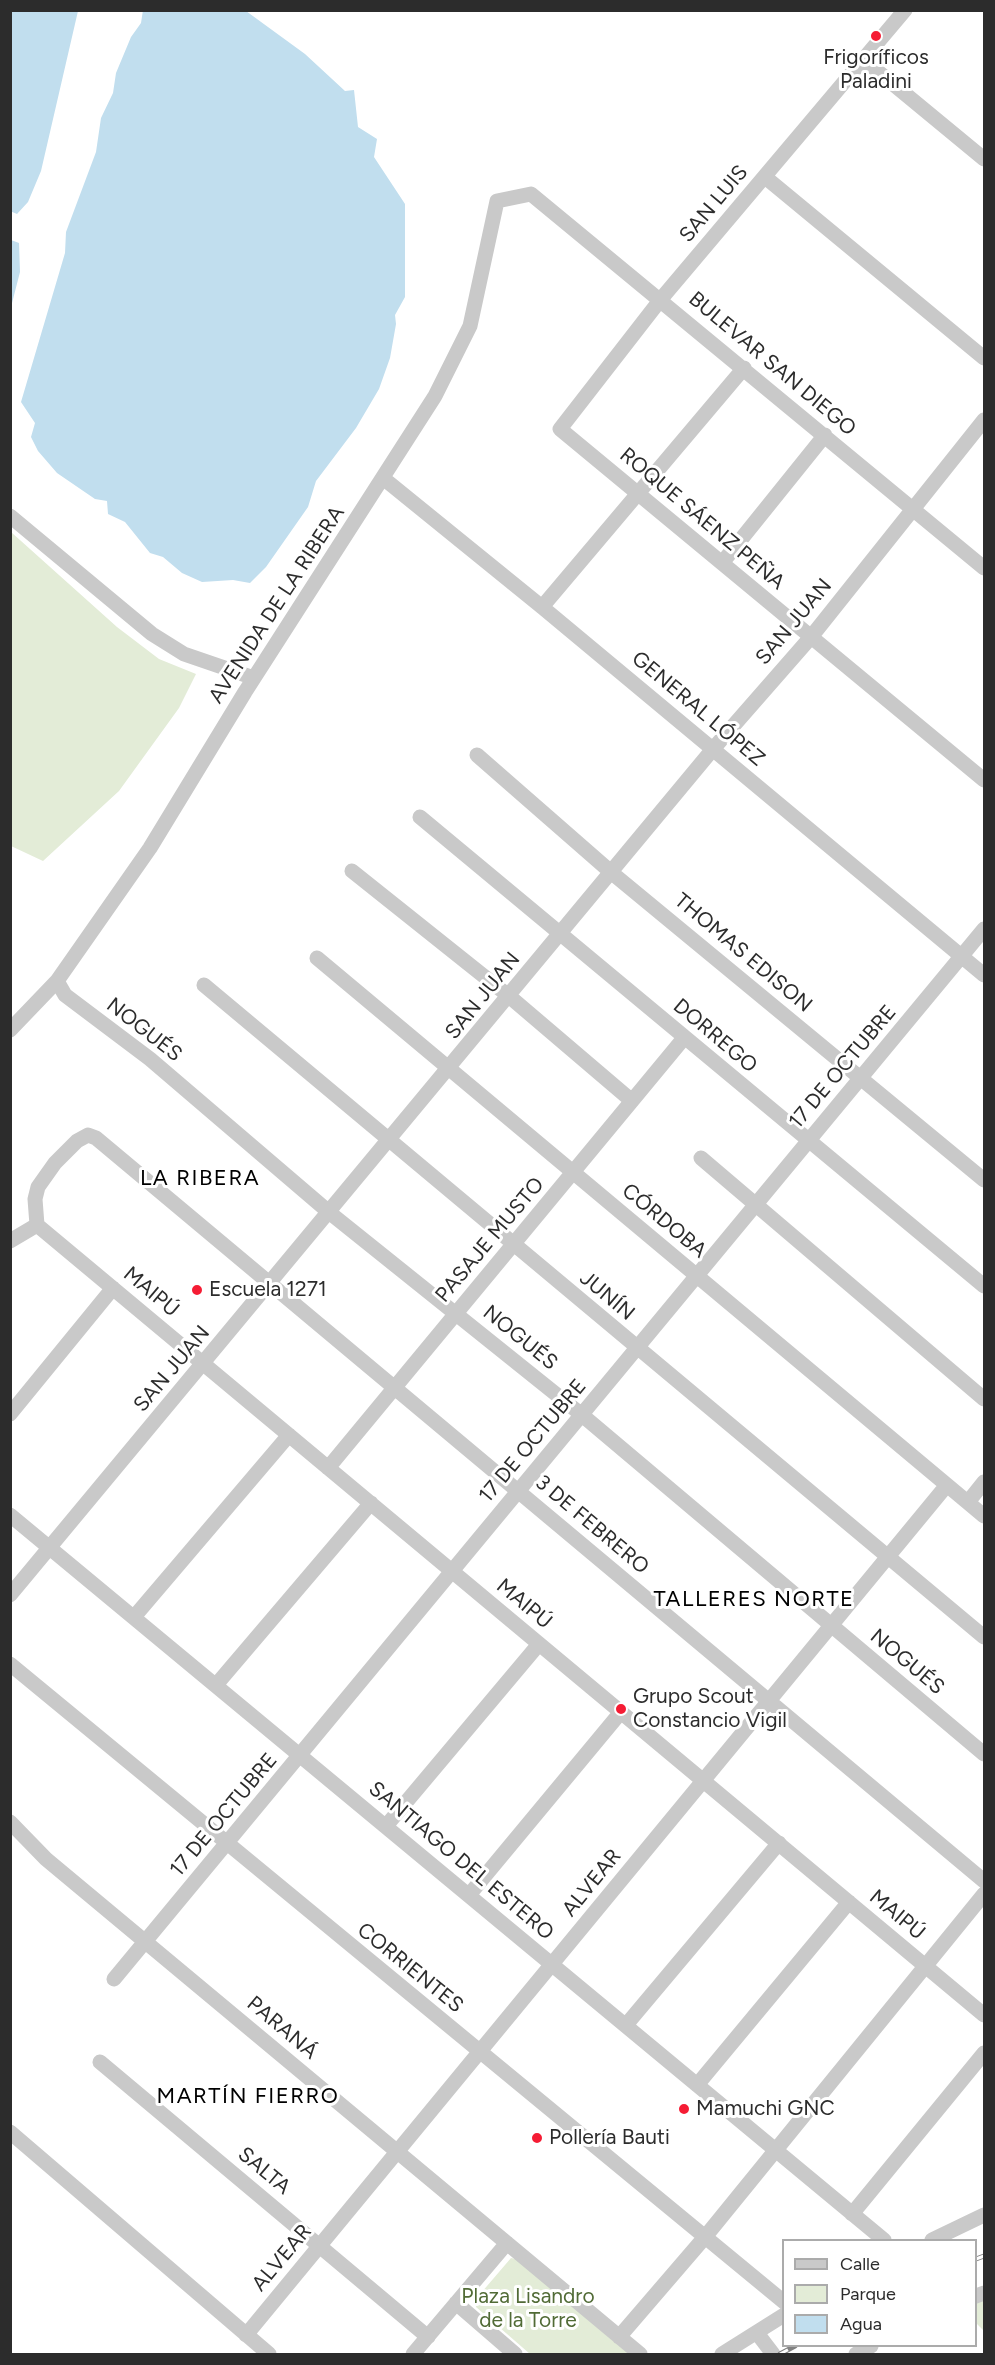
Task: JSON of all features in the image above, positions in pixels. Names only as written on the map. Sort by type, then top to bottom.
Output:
[{"type":"street","name":"SAN LUIS","points":[[560,429],[661,299],[904,10]]},
{"type":"street","points":[[864,60],[984,159]]},
{"type":"street","points":[[765,177],[984,358]]},
{"type":"street","name":"BULEVAR SAN DIEGO","points":[[531,194],[984,568]]},
{"type":"street","name":"AVENIDA DE LA RIBERA","points":[[10,1030],[57,981],[150,848],[254,678],[435,396],[470,326],[497,201],[531,194]]},
{"type":"street","points":[[542,607],[744,368]]},
{"type":"street","name":"SAN JUAN","points":[[10,1596],[510,997],[713,749],[811,637],[912,507],[984,420]]},
{"type":"street","name":"ROQUE SÁENZ PEÑA","points":[[560,429],[984,780]]},
{"type":"street","points":[[722,563],[825,435]]},
{"type":"street","name":"GENERAL LÓPEZ","points":[[383,478],[542,607],[984,975]]},
{"type":"street","points":[[10,516],[152,634],[184,654],[254,678]]},
{"type":"street","name":"THOMAS EDISON","points":[[477,755],[612,873],[984,1180]]},
{"type":"street","name":"DORREGO","points":[[420,817],[560,936],[984,1286]]},
{"type":"street","points":[[352,871],[510,997],[632,1101]]},
{"type":"street","name":"17 DE OCTUBRE","points":[[114,1979],[302,1756],[452,1571],[984,929]]},
{"type":"street","name":"CÓRDOBA","points":[[316,958],[984,1516]]},
{"type":"street","name":"NOGUÉS","points":[[57,981],[65,995],[150,1059],[330,1213],[582,1415],[984,1754]]},
{"type":"street","name":"JUNÍN","points":[[204,986],[984,1637]]},
{"type":"street","name":"PASAJE MUSTO","points":[[328,1468],[684,1038]]},
{"type":"street","name":"3 DE FEBRERO","points":[[37,1225],[35,1200],[39,1186],[67,1150],[88,1135],[96,1138],[984,1881]]},
{"type":"street","points":[[701,1158],[984,1400]]},
{"type":"street","points":[[10,1241],[37,1225]]},
{"type":"street","name":"MAIPÚ","points":[[37,1225],[984,2015]]},
{"type":"street","points":[[10,1414],[113,1288]]},
{"type":"street","points":[[134,1617],[289,1435]]},
{"type":"street","points":[[968,1502],[984,1482]]},
{"type":"street","name":"ALVEAR","points":[[246,2335],[947,1485]]},
{"type":"street","points":[[216,1685],[371,1503]]},
{"type":"street","name":"SANTIAGO DEL ESTERO","points":[[10,1515],[882,2239]]},
{"type":"street","points":[[386,1826],[539,1644]]},
{"type":"street","name":"CORRIENTES","points":[[10,1664],[782,2301]]},
{"type":"street","points":[[469,1895],[621,1712]]},
{"type":"street","name":"PARANÁ","points":[[10,1822],[46,1860],[145,1940],[640,2355]]},
{"type":"street","points":[[626,2025],[779,1843]]},
{"type":"street","points":[[619,2337],[705,2237],[774,2149],[984,1894]]},
{"type":"street","points":[[697,2085],[849,1902]]},
{"type":"street","points":[[852,2214],[984,2053]]},
{"type":"street","name":"SALTA","points":[[100,2062],[428,2337]]},
{"type":"street","points":[[10,2132],[269,2355]]},
{"type":"street","points":[[936,2239],[984,2215]]},
{"type":"street","points":[[413,2355],[507,2243]]},
{"type":"street","points":[[456,2303],[515,2355]]},
{"type":"street","points":[[722,2355],[782,2316]]},
{"type":"street","points":[[757,2333],[773,2355]]},
{"type":"street","points":[[856,2355],[870,2347]]},
{"type":"green space","points":[[11,532],[117,627],[159,659],[196,674],[179,708],[119,791],[43,861],[11,846]]},
{"type":"green space","name":"Plaza Lisandro de la Torre","points":[[511,2258],[520,2260],[635,2354],[530,2354],[476,2307],[475,2300]]},
{"type":"green space","points":[[984,2296],[984,2331],[977,2324],[977,2300]]},
{"type":"water","points":[[143,10],[246,11],[305,54],[345,91],[354,90],[358,127],[377,139],[374,157],[405,204],[405,297],[395,315],[396,324],[390,358],[379,389],[356,428],[316,481],[308,507],[266,567],[250,583],[233,580],[202,582],[182,573],[163,557],[150,553],[125,522],[108,514],[107,501],[95,499],[57,473],[38,451],[31,437],[35,423],[21,402],[65,253],[66,232],[96,152],[101,118],[113,93],[116,73],[131,37],[141,23]]},
{"type":"water","points":[[10,11],[78,11],[41,171],[28,202],[17,214],[10,211]]},
{"type":"water","points":[[11,240],[19,243],[20,272],[11,307]]},
{"type":"railway","points":[[977,2259],[984,2256]]},
{"type":"railway","points":[[780,2354],[793,2347]]},
{"type":"place","name":"Frigoríficos Paladini","points":[[876,36]]},
{"type":"place","name":"Escuela 1271","points":[[197,1290]]},
{"type":"place","name":"Grupo Scout Constancio Vigil","points":[[621,1709]]},
{"type":"place","name":"Mamuchi GNC","points":[[684,2109]]},
{"type":"place","name":"Pollería Bauti","points":[[537,2138]]},
{"type":"district","name":"LA RIBERA","points":[[200,1179]]},
{"type":"district","name":"TALLERES NORTE","points":[[754,1600]]},
{"type":"district","name":"MARTÍN FIERRO","points":[[248,2097]]}]
